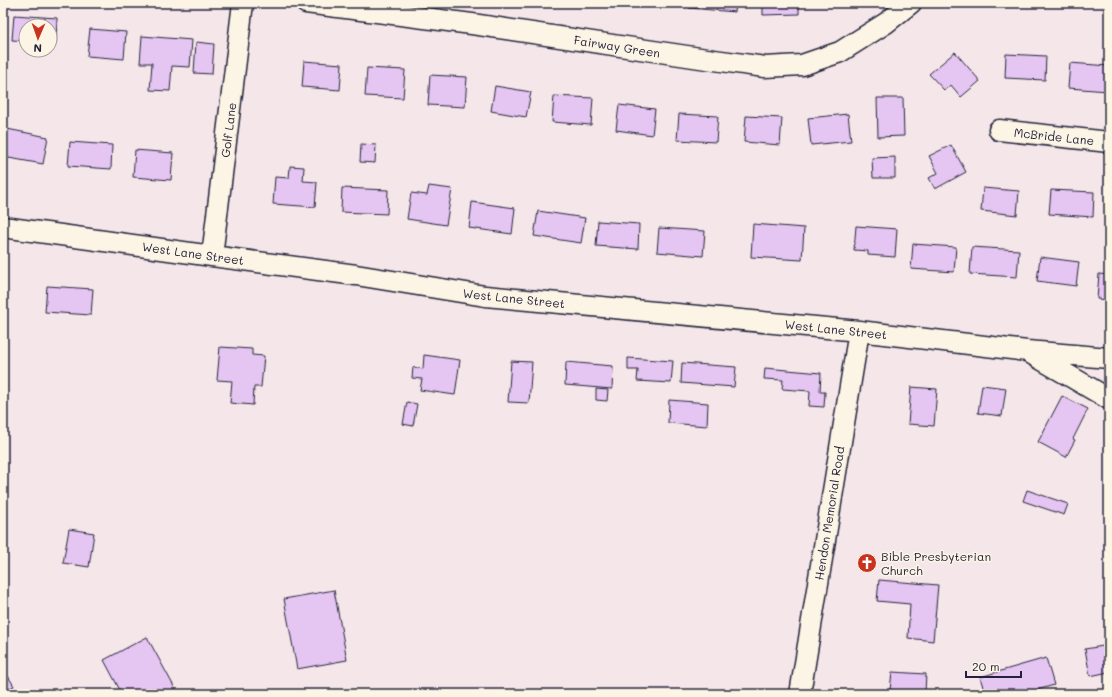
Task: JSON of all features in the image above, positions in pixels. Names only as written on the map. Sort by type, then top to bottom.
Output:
[{"type":"street","name":"Golf Lane","points":[[212,256],[243,3]]},
{"type":"street","name":"Fairway Green","points":[[306,3],[472,24],[765,67],[802,65],[840,52],[886,23],[911,3]]},
{"type":"street","name":"McBride Lane","points":[[999,130],[1109,142]]},
{"type":"street","name":"West Lane Street","points":[[3,227],[356,275],[485,296],[859,331],[1027,352],[1109,358]]},
{"type":"street","name":"Hendon Memorial Road","points":[[800,694],[859,331]]},
{"type":"street","points":[[1027,352],[1109,399]]},
{"type":"building","points":[[690,3],[736,3],[735,12],[689,8]]},
{"type":"building","points":[[763,3],[799,3],[799,14],[763,15]]},
{"type":"building","points":[[14,15],[57,18],[18,18],[18,40],[12,40]]},
{"type":"building","points":[[90,29],[126,32],[124,59],[87,56]]},
{"type":"building","points":[[142,36],[192,40],[190,67],[172,66],[170,91],[150,90],[152,63],[140,63]]},
{"type":"building","points":[[196,42],[214,44],[212,74],[194,73]]},
{"type":"building","points":[[955,52],[980,81],[961,97],[951,85],[944,90],[929,74]]},
{"type":"building","points":[[1006,54],[1046,56],[1045,80],[1005,78]]},
{"type":"building","points":[[304,61],[342,64],[340,90],[302,87]]},
{"type":"building","points":[[1070,63],[1109,66],[1108,91],[1068,88]]},
{"type":"building","points":[[367,68],[405,70],[403,98],[365,96]]},
{"type":"building","points":[[430,75],[467,77],[465,107],[428,105]]},
{"type":"building","points":[[495,86],[531,92],[526,117],[491,111]]},
{"type":"building","points":[[554,96],[593,98],[591,125],[552,122]]},
{"type":"building","points":[[877,98],[903,98],[904,136],[878,137]]},
{"type":"building","points":[[619,105],[655,109],[652,135],[616,130]]},
{"type":"building","points":[[679,114],[718,116],[716,142],[677,140]]},
{"type":"building","points":[[848,114],[851,141],[811,145],[808,118]]},
{"type":"building","points":[[746,116],[782,118],[780,145],[744,142]]},
{"type":"building","points":[[7,129],[48,137],[43,164],[3,157]]},
{"type":"building","points":[[70,142],[112,145],[111,169],[68,166]]},
{"type":"building","points":[[361,144],[376,145],[375,163],[360,162]]},
{"type":"building","points":[[951,145],[966,172],[935,189],[929,178],[938,173],[929,156]]},
{"type":"building","points":[[135,150],[173,153],[171,180],[133,177]]},
{"type":"building","points":[[895,157],[895,178],[873,178],[872,158]]},
{"type":"building","points":[[290,166],[304,167],[303,181],[317,182],[315,207],[273,204],[275,177],[289,178]]},
{"type":"building","points":[[429,186],[452,189],[446,225],[407,219],[411,193],[427,195]]},
{"type":"building","points":[[342,188],[388,190],[387,214],[341,212]]},
{"type":"building","points":[[983,188],[1019,191],[1017,215],[981,211]]},
{"type":"building","points":[[1051,190],[1094,192],[1093,217],[1049,214]]},
{"type":"building","points":[[472,202],[515,208],[512,234],[469,228]]},
{"type":"building","points":[[538,211],[585,218],[581,243],[534,236]]},
{"type":"building","points":[[598,221],[639,224],[638,249],[596,246]]},
{"type":"building","points":[[753,224],[804,228],[802,260],[751,257]]},
{"type":"building","points":[[856,226],[897,229],[895,257],[868,255],[868,251],[854,250]]},
{"type":"building","points":[[659,228],[705,231],[703,256],[657,252]]},
{"type":"building","points":[[913,244],[956,247],[954,272],[911,269]]},
{"type":"building","points":[[972,247],[1019,250],[1017,277],[970,274]]},
{"type":"building","points":[[1040,257],[1079,262],[1076,286],[1037,281]]},
{"type":"building","points":[[1099,274],[1109,275],[1109,300],[1097,299]]},
{"type":"building","points":[[47,286],[93,289],[91,315],[45,312]]},
{"type":"building","points":[[220,347],[252,349],[252,355],[264,356],[261,387],[254,387],[253,405],[230,403],[232,381],[217,380]]},
{"type":"building","points":[[424,355],[460,360],[455,395],[420,390],[422,379],[412,378],[413,367],[423,369]]},
{"type":"building","points":[[628,358],[673,361],[671,383],[637,381],[638,370],[628,370]]},
{"type":"building","points":[[511,361],[532,362],[529,403],[508,402]]},
{"type":"building","points":[[566,362],[613,366],[612,389],[565,385]]},
{"type":"building","points":[[682,363],[736,367],[734,387],[681,383]]},
{"type":"building","points":[[765,368],[821,373],[820,392],[825,392],[824,407],[809,406],[810,391],[782,389],[783,380],[764,379]]},
{"type":"building","points":[[982,385],[1006,388],[1002,416],[978,413]]},
{"type":"building","points":[[911,387],[937,389],[934,426],[908,424]]},
{"type":"building","points":[[596,389],[608,390],[607,401],[596,400]]},
{"type":"building","points":[[1062,396],[1088,409],[1066,457],[1038,442]]},
{"type":"building","points":[[669,400],[708,403],[707,426],[668,423]]},
{"type":"building","points":[[407,402],[417,404],[413,426],[403,424]]},
{"type":"building","points":[[1027,490],[1068,504],[1064,515],[1023,501]]},
{"type":"building","points":[[69,529],[94,533],[89,567],[63,563]]},
{"type":"building","points":[[879,580],[938,585],[933,641],[908,638],[910,604],[877,601]]},
{"type":"building","points":[[334,590],[347,660],[297,669],[284,599]]},
{"type":"building","points":[[147,637],[178,694],[122,694],[104,660]]},
{"type":"building","points":[[1109,645],[1109,672],[1090,676],[1085,649]]},
{"type":"building","points":[[1046,658],[1054,685],[1024,694],[985,694],[980,677]]},
{"type":"building","points":[[3,668],[14,686],[3,692]]},
{"type":"building","points":[[892,672],[926,674],[925,692],[890,690]]},
{"type":"place","name":"Bible Presbyterian Church","points":[[867,563]]}]
